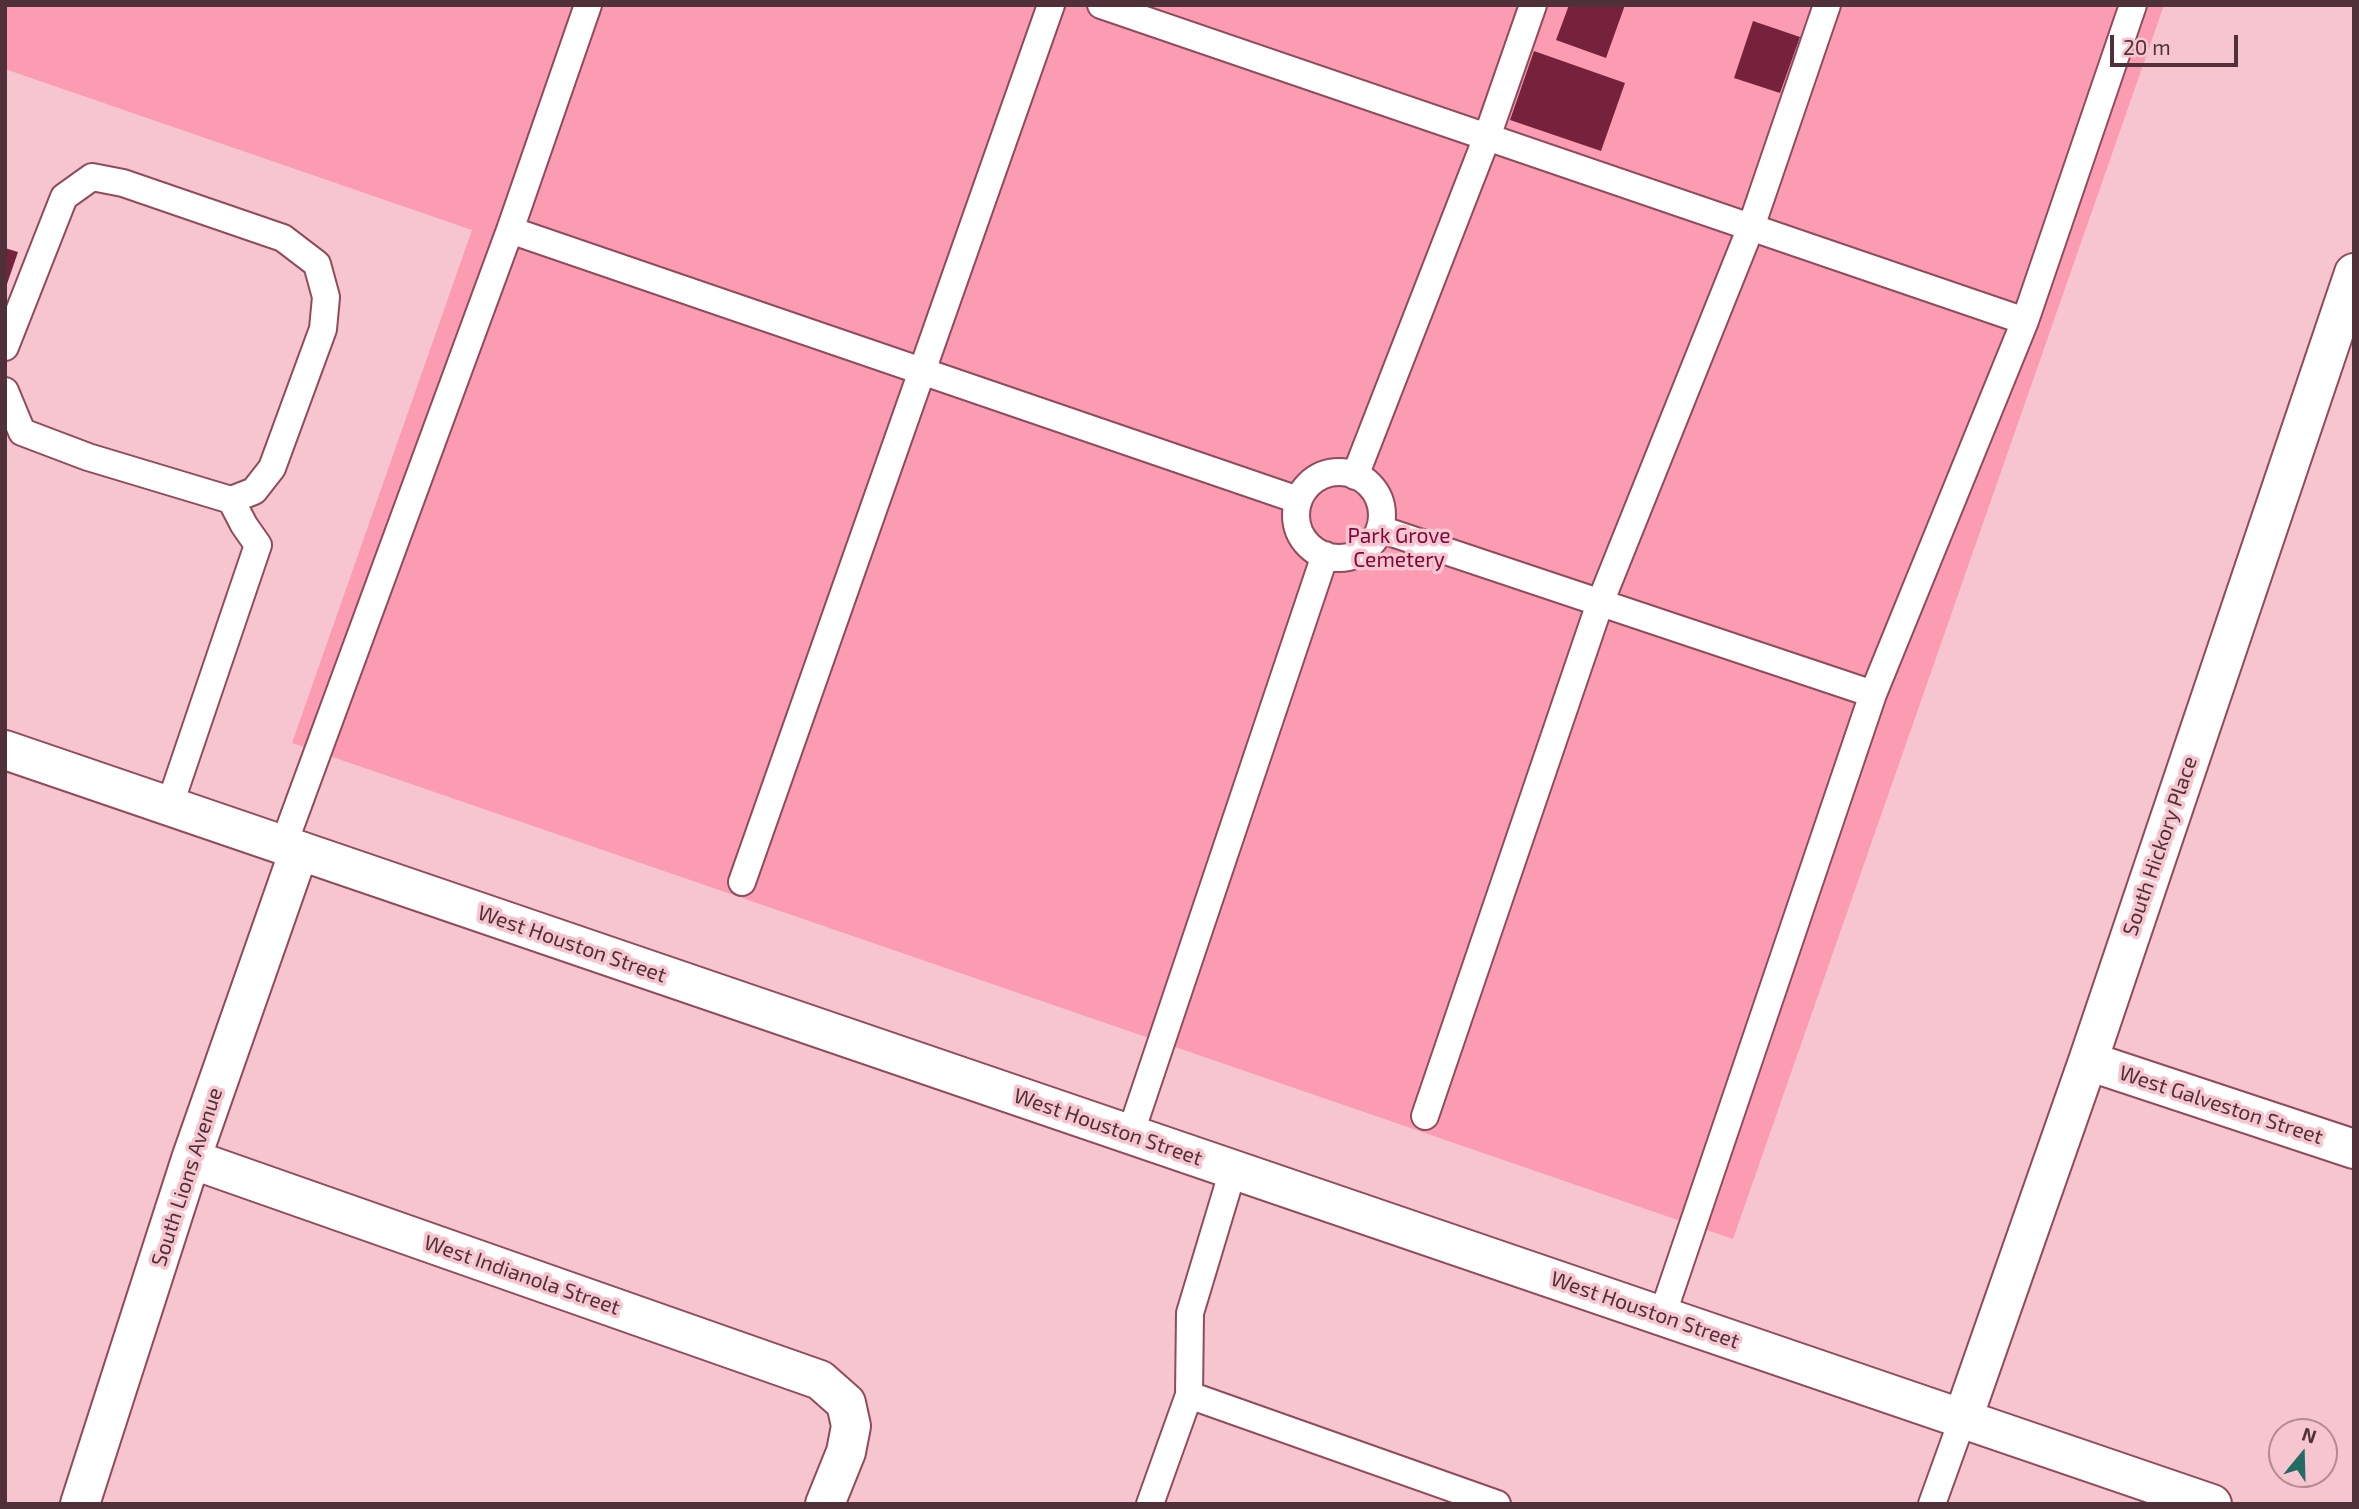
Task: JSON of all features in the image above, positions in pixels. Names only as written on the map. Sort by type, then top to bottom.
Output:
[{"type":"street","name":"South Hickory Place","points":[[1963,1418],[2088,1061],[2354,273]]},
{"type":"street","name":"West Houston Street","points":[[5,750],[2212,1504]]},
{"type":"street","name":"South Lions Avenue","points":[[80,1504],[291,848]]},
{"type":"street","name":"West Galveston Street","points":[[2088,1061],[2354,1149]]},
{"type":"street","name":"West Indianola Street","points":[[191,1159],[820,1380],[846,1403],[851,1426],[846,1452],[825,1504]]},
{"type":"lane","points":[[291,848],[588,5]]},
{"type":"lane","points":[[742,882],[1051,5]]},
{"type":"lane","points":[[1101,5],[2025,321]]},
{"type":"lane","points":[[1355,476],[1487,137],[1533,5]]},
{"type":"lane","points":[[1425,1116],[1600,603],[1751,227],[1827,5]]},
{"type":"lane","points":[[1662,1316],[1873,694],[2025,321],[2133,5]]},
{"type":"lane","points":[[5,347],[64,197],[92,177],[123,183],[283,238],[317,264],[326,297],[323,329],[272,468],[254,491],[231,500],[88,457],[22,432],[5,391]]},
{"type":"lane","points":[[510,230],[1298,500]]},
{"type":"lane","points":[[1348,472],[1355,476],[1362,478],[1373,488],[1380,501],[1380,529],[1373,542],[1362,552],[1349,557],[1325,555],[1309,547],[1300,536],[1296,522],[1298,500],[1309,484],[1320,476],[1348,472]]},
{"type":"lane","points":[[169,807],[258,545],[231,500]]},
{"type":"lane","points":[[1380,529],[1873,694]]},
{"type":"lane","points":[[1130,1135],[1325,555]]},
{"type":"lane","points":[[1150,1504],[1188,1395],[1191,1313],[1233,1170]]},
{"type":"lane","points":[[1188,1395],[1497,1504]]},
{"type":"lane","points":[[1932,1504],[1963,1418]]},
{"type":"green space","name":"Park Grove Cemetery","points":[[5,5],[2164,5],[1733,1239],[292,743],[472,230],[5,69]]},
{"type":"building","points":[[1569,5],[1625,5],[1606,58],[1556,40]]},
{"type":"building","points":[[1753,21],[1800,37],[1780,93],[1734,78]]},
{"type":"building","points":[[1534,51],[1625,83],[1601,151],[1510,120]]},
{"type":"building","points":[[5,248],[18,252],[6,287],[5,287]]}]
